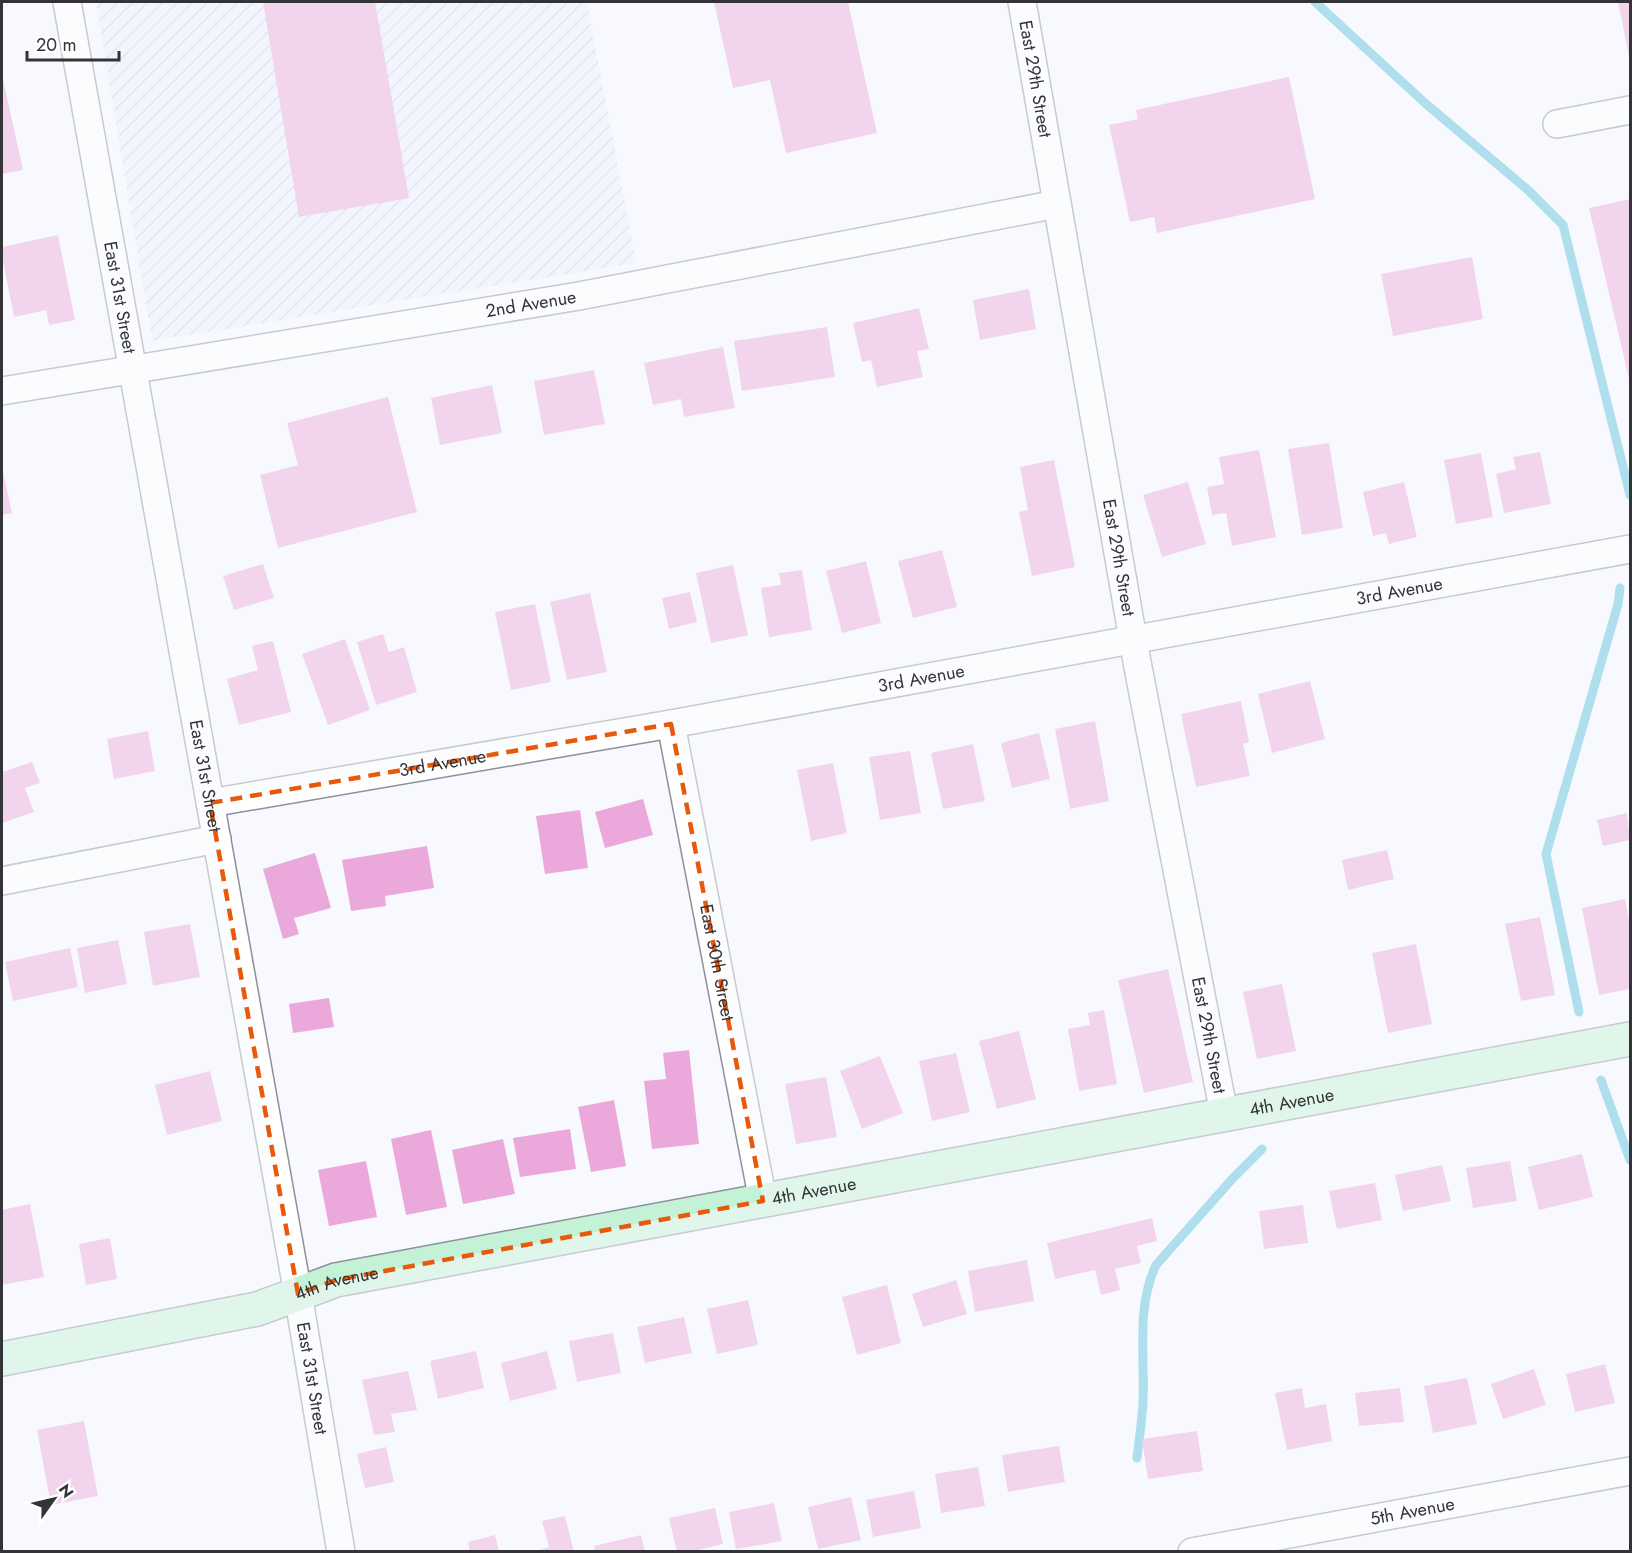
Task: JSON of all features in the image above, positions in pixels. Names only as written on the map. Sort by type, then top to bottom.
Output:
[{"type":"main road","name":"4th Avenue","points":[[2,1359],[257,1309],[336,1280],[1630,1038]]},
{"type":"street","name":"East 31st Street","points":[[67,2],[298,1294],[341,1551]]},
{"type":"street","name":"East 29th Street","points":[[1022,2],[1133,641],[1224,1114]]},
{"type":"street","points":[[1557,124],[1630,110]]},
{"type":"street","name":"2nd Avenue","points":[[2,391],[579,296],[1057,204]]},
{"type":"street","name":"3rd Avenue","points":[[210,803],[671,724],[1630,549]]},
{"type":"street","name":"East 30th Street","points":[[671,724],[763,1201]]},
{"type":"street","points":[[2,881],[217,839]]},
{"type":"street","name":"5th Avenue","points":[[1192,1551],[1630,1471]]},
{"type":"highlighted area","points":[[671,724],[763,1201],[336,1280],[298,1294],[210,803]]},
{"type":"shaded area","points":[[96,2],[587,2],[636,263],[152,341]]},
{"type":"building","points":[[263,2],[375,2],[409,198],[299,217]]},
{"type":"building","points":[[714,2],[848,2],[877,133],[786,153],[770,80],[733,88]]},
{"type":"building","points":[[1618,2],[1630,2],[1630,56],[1629,56]]},
{"type":"building","points":[[1289,77],[1315,199],[1157,233],[1154,217],[1130,222],[1109,125],[1138,119],[1136,110]]},
{"type":"building","points":[[2,80],[23,170],[2,174]]},
{"type":"building","points":[[1630,199],[1630,383],[1589,208]]},
{"type":"building","points":[[58,235],[75,320],[49,325],[46,310],[14,317],[2,247]]},
{"type":"building","points":[[1472,257],[1483,319],[1393,336],[1381,274]]},
{"type":"building","points":[[1029,289],[1036,329],[980,340],[973,300]]},
{"type":"building","points":[[919,308],[929,349],[917,351],[923,377],[877,387],[871,360],[862,362],[853,323]]},
{"type":"building","points":[[827,327],[835,377],[742,391],[734,341]]},
{"type":"building","points":[[723,347],[735,408],[684,417],[681,399],[653,405],[644,363]]},
{"type":"building","points":[[594,370],[605,424],[544,435],[534,381]]},
{"type":"building","points":[[492,385],[502,433],[440,445],[431,398]]},
{"type":"building","points":[[388,397],[417,512],[278,548],[260,475],[298,465],[287,423]]},
{"type":"building","points":[[1329,443],[1343,528],[1302,535],[1288,449]]},
{"type":"building","points":[[1259,450],[1276,537],[1232,546],[1226,513],[1212,515],[1207,487],[1224,484],[1219,457]]},
{"type":"building","points":[[1540,452],[1551,504],[1504,513],[1496,474],[1516,469],[1513,457]]},
{"type":"building","points":[[1481,453],[1493,517],[1456,524],[1444,460]]},
{"type":"building","points":[[1054,460],[1075,567],[1032,576],[1019,512],[1028,510],[1020,467]]},
{"type":"building","points":[[2,467],[12,513],[2,515]]},
{"type":"building","points":[[1188,482],[1206,544],[1162,557],[1143,495]]},
{"type":"building","points":[[1404,482],[1417,537],[1389,544],[1386,533],[1373,536],[1363,492]]},
{"type":"building","points":[[942,550],[957,607],[913,618],[898,561]]},
{"type":"building","points":[[866,561],[881,623],[842,633],[826,571]]},
{"type":"building","points":[[263,564],[274,598],[234,610],[223,576]]},
{"type":"building","points":[[733,565],[748,635],[711,643],[696,573]]},
{"type":"building","points":[[802,570],[812,630],[769,637],[761,588],[781,585],[779,573]]},
{"type":"building","points":[[690,592],[697,622],[669,629],[662,598]]},
{"type":"building","points":[[590,593],[607,672],[567,680],[550,602]]},
{"type":"building","points":[[535,604],[551,682],[511,690],[495,612]]},
{"type":"building","points":[[383,634],[389,652],[404,647],[417,692],[376,705],[357,642]]},
{"type":"building","points":[[345,639],[370,710],[328,725],[302,654]]},
{"type":"building","points":[[273,641],[291,712],[239,725],[227,679],[258,670],[252,646]]},
{"type":"building","points":[[1310,681],[1325,739],[1272,753],[1258,694]]},
{"type":"building","points":[[1241,701],[1249,742],[1243,744],[1250,776],[1196,787],[1181,714]]},
{"type":"building","points":[[1095,721],[1109,801],[1070,809],[1055,729]]},
{"type":"building","points":[[148,731],[155,771],[114,779],[107,739]]},
{"type":"building","points":[[1039,733],[1050,779],[1012,788],[1001,743]]},
{"type":"building","points":[[973,744],[985,801],[943,809],[931,753]]},
{"type":"building","points":[[910,751],[921,813],[880,820],[869,757]]},
{"type":"building","points":[[32,762],[40,783],[25,788],[34,812],[2,823],[2,772]]},
{"type":"building","points":[[833,763],[847,833],[811,841],[797,770]]},
{"type":"building","points":[[643,799],[653,835],[605,848],[595,812]]},
{"type":"building","points":[[580,810],[588,868],[545,874],[536,816]]},
{"type":"building","points":[[1627,813],[1630,840],[1603,846],[1597,820]]},
{"type":"building","points":[[427,846],[434,888],[385,896],[386,906],[351,911],[342,860]]},
{"type":"building","points":[[1387,850],[1394,879],[1348,890],[1342,860]]},
{"type":"building","points":[[315,853],[331,908],[294,918],[299,934],[283,939],[263,869]]},
{"type":"building","points":[[1625,899],[1630,925],[1630,989],[1599,995],[1582,908]]},
{"type":"building","points":[[1540,917],[1555,995],[1521,1001],[1505,924]]},
{"type":"building","points":[[190,924],[200,977],[153,986],[144,932]]},
{"type":"building","points":[[118,940],[127,984],[85,993],[77,948]]},
{"type":"building","points":[[1416,944],[1432,1024],[1388,1033],[1372,953]]},
{"type":"building","points":[[70,948],[78,987],[13,1001],[5,962]]},
{"type":"building","points":[[1168,969],[1193,1082],[1144,1093],[1118,980]]},
{"type":"building","points":[[1282,984],[1296,1051],[1257,1059],[1243,992]]},
{"type":"building","points":[[329,998],[334,1027],[293,1033],[289,1004]]},
{"type":"building","points":[[1104,1010],[1117,1084],[1079,1091],[1068,1029],[1090,1025],[1088,1013]]},
{"type":"building","points":[[1019,1031],[1036,1099],[997,1109],[979,1041]]},
{"type":"building","points":[[689,1050],[699,1144],[652,1149],[644,1081],[666,1079],[663,1053]]},
{"type":"building","points":[[956,1053],[970,1112],[932,1121],[919,1061]]},
{"type":"building","points":[[880,1056],[903,1113],[862,1129],[840,1071]]},
{"type":"building","points":[[210,1071],[222,1121],[167,1135],[155,1085]]},
{"type":"building","points":[[826,1077],[837,1137],[796,1144],[785,1084]]},
{"type":"building","points":[[614,1100],[626,1166],[591,1172],[578,1107]]},
{"type":"building","points":[[570,1129],[576,1169],[520,1177],[513,1138]]},
{"type":"building","points":[[431,1130],[447,1207],[406,1215],[391,1139]]},
{"type":"building","points":[[503,1139],[515,1194],[463,1204],[452,1150]]},
{"type":"building","points":[[1582,1154],[1593,1197],[1539,1210],[1528,1167]]},
{"type":"building","points":[[366,1161],[377,1217],[329,1226],[318,1170]]},
{"type":"building","points":[[1510,1161],[1517,1201],[1473,1208],[1466,1168]]},
{"type":"building","points":[[1442,1165],[1451,1201],[1403,1211],[1395,1175]]},
{"type":"building","points":[[1375,1183],[1382,1220],[1337,1229],[1329,1191]]},
{"type":"building","points":[[30,1204],[44,1277],[2,1285],[2,1210]]},
{"type":"building","points":[[1303,1205],[1308,1243],[1264,1249],[1259,1211]]},
{"type":"building","points":[[1152,1218],[1157,1241],[1137,1246],[1141,1263],[1115,1269],[1120,1290],[1101,1295],[1095,1270],[1055,1279],[1047,1243]]},
{"type":"building","points":[[110,1238],[117,1279],[86,1285],[79,1244]]},
{"type":"building","points":[[1027,1260],[1034,1301],[975,1312],[968,1271]]},
{"type":"building","points":[[956,1280],[967,1314],[923,1327],[912,1294]]},
{"type":"building","points":[[887,1285],[901,1343],[857,1355],[842,1297]]},
{"type":"building","points":[[748,1300],[758,1345],[717,1354],[707,1309]]},
{"type":"building","points":[[684,1317],[692,1353],[645,1363],[637,1327]]},
{"type":"building","points":[[613,1333],[621,1373],[577,1382],[569,1341]]},
{"type":"building","points":[[476,1351],[484,1388],[438,1399],[430,1361]]},
{"type":"building","points":[[547,1351],[557,1389],[510,1401],[501,1363]]},
{"type":"building","points":[[1605,1364],[1615,1403],[1575,1412],[1566,1374]]},
{"type":"building","points":[[1534,1369],[1546,1405],[1503,1419],[1491,1384]]},
{"type":"building","points":[[408,1371],[417,1410],[391,1414],[395,1432],[374,1435],[362,1380]]},
{"type":"building","points":[[1467,1378],[1477,1424],[1433,1433],[1424,1386]]},
{"type":"building","points":[[1302,1388],[1305,1408],[1326,1404],[1332,1441],[1287,1450],[1275,1393]]},
{"type":"building","points":[[1400,1388],[1404,1422],[1359,1426],[1355,1393]]},
{"type":"building","points":[[84,1421],[98,1496],[51,1505],[37,1430]]},
{"type":"building","points":[[1197,1431],[1203,1471],[1148,1479],[1142,1439]]},
{"type":"building","points":[[1059,1446],[1065,1482],[1008,1492],[1002,1455]]},
{"type":"building","points":[[386,1447],[394,1482],[365,1488],[357,1454]]},
{"type":"building","points":[[978,1467],[985,1506],[941,1513],[935,1474]]},
{"type":"building","points":[[914,1491],[921,1528],[873,1537],[866,1500]]},
{"type":"building","points":[[851,1497],[861,1540],[818,1549],[808,1507]]},
{"type":"building","points":[[774,1503],[782,1541],[736,1549],[729,1512]]},
{"type":"building","points":[[715,1508],[723,1544],[690,1552],[677,1552],[669,1518]]},
{"type":"building","points":[[565,1516],[574,1552],[533,1552],[549,1547],[542,1521]]},
{"type":"building","points":[[495,1535],[499,1552],[470,1552],[468,1542]]},
{"type":"building","points":[[641,1535],[645,1552],[595,1552],[594,1546]]},
{"type":"waterway","points":[[1315,2],[1425,103],[1529,191],[1563,225],[1630,495]]},
{"type":"waterway","points":[[1579,1012],[1546,854],[1618,604],[1620,588]]},
{"type":"waterway","points":[[1601,1080],[1630,1160]]},
{"type":"waterway","points":[[1137,1458],[1143,1403],[1144,1315],[1150,1281],[1156,1265],[1233,1178],[1262,1149]]}]
